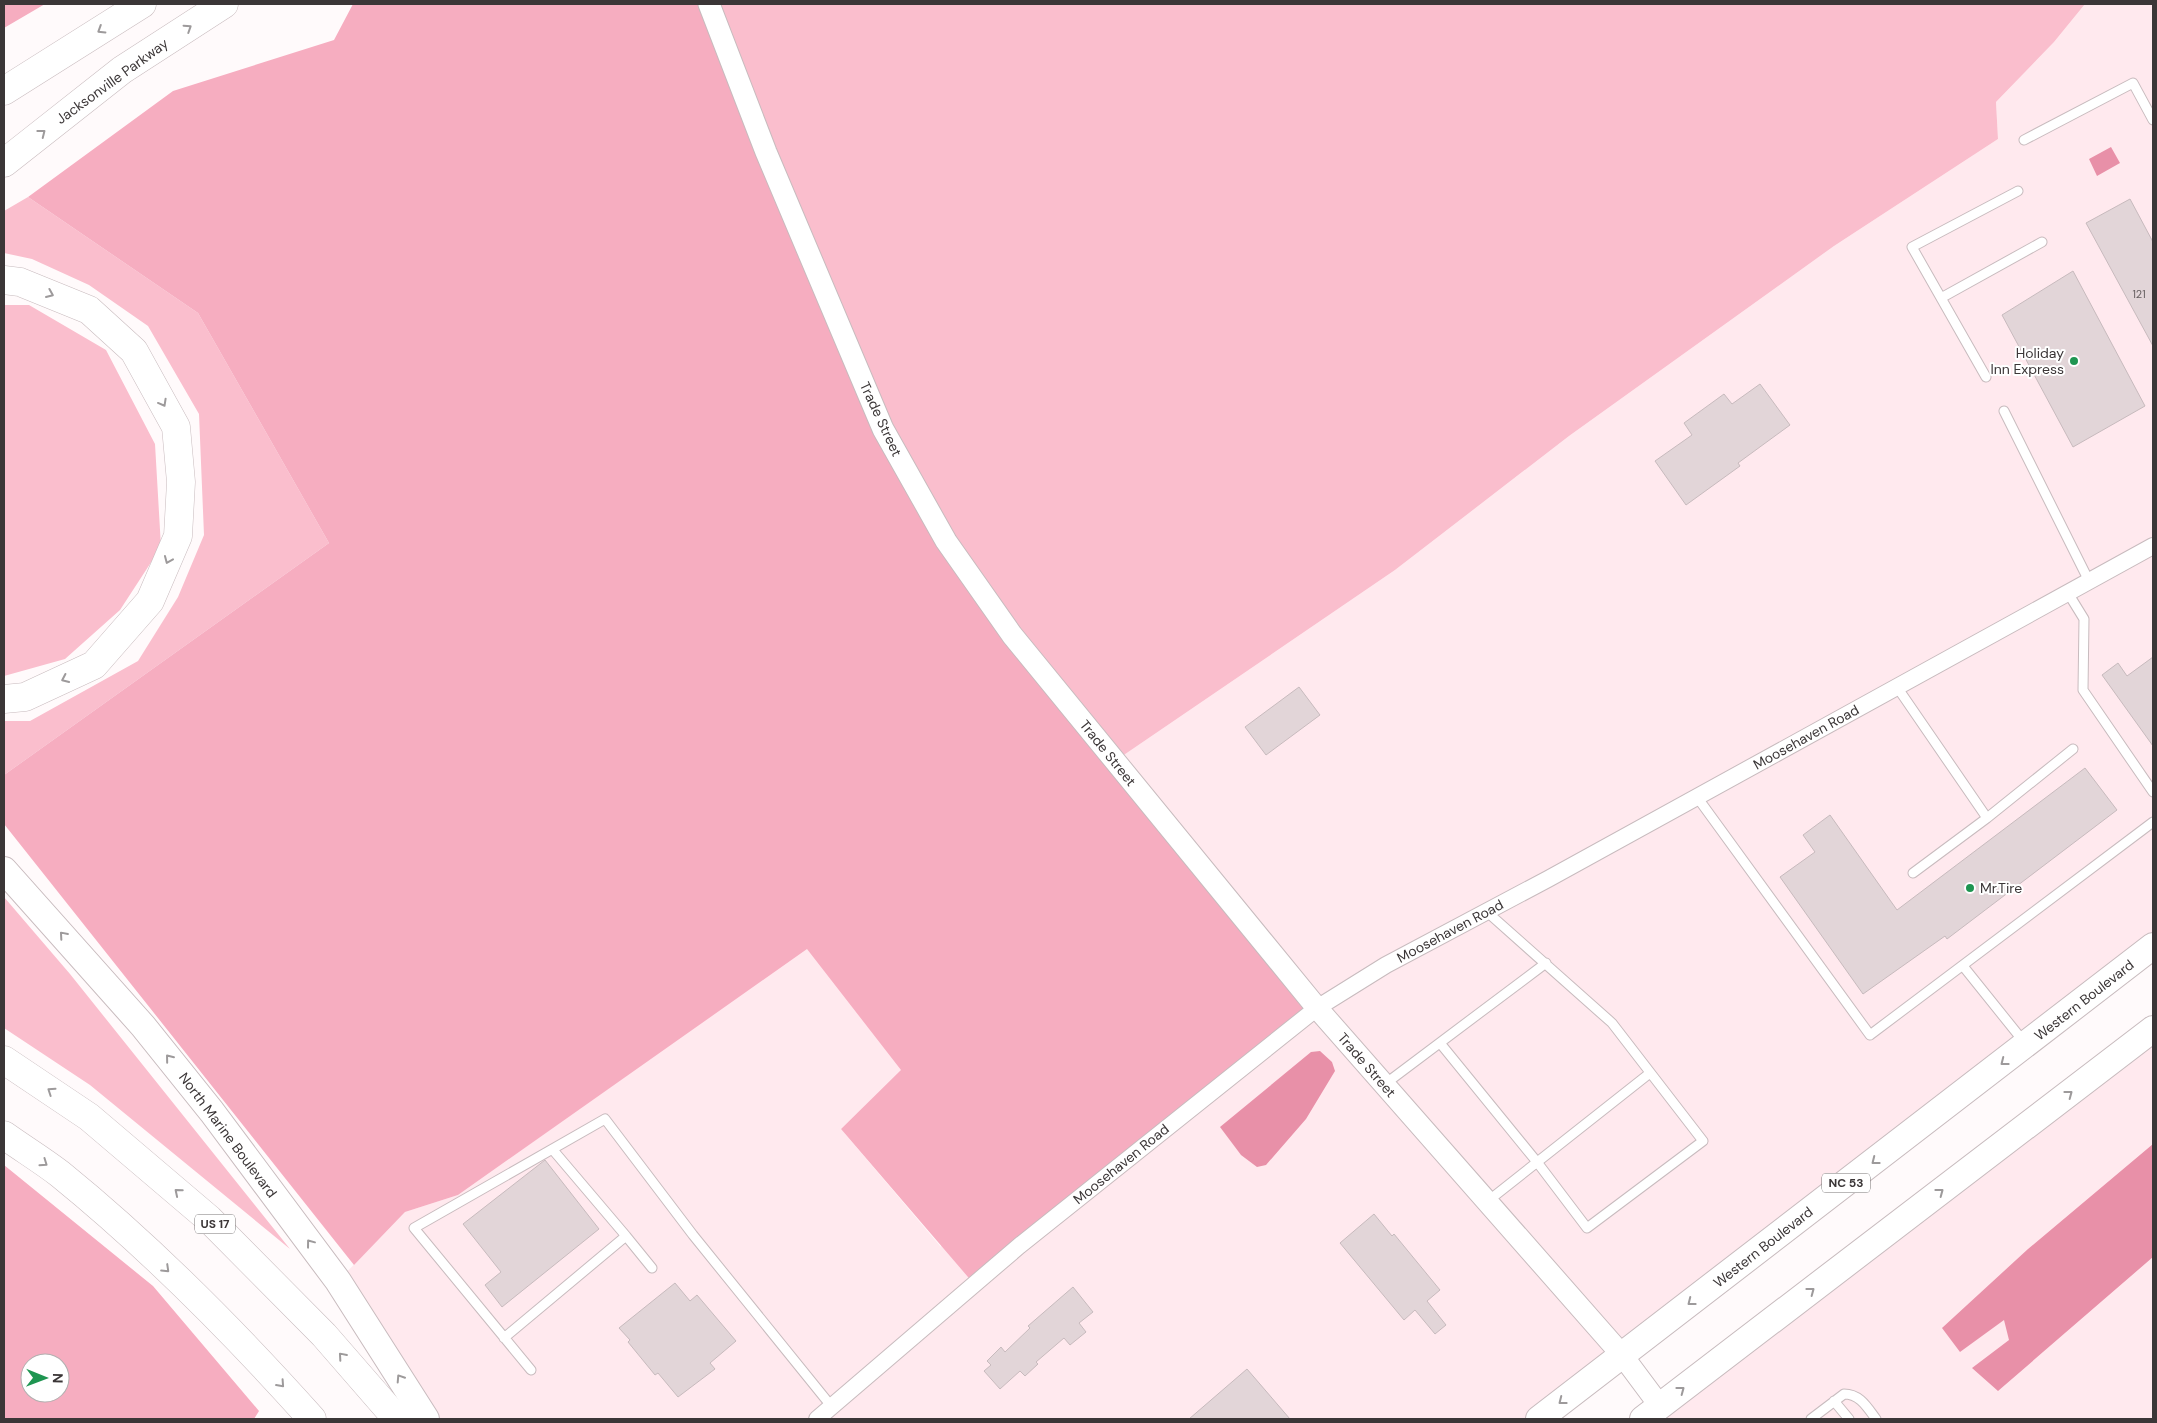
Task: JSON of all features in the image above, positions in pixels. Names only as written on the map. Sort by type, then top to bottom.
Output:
[{"type":"highway","points":[[4,91],[142,4]]},
{"type":"highway","name":"Jacksonville Parkway","points":[[4,163],[122,70],[224,4]]},
{"type":"highway","points":[[4,280],[20,282],[89,310],[134,351],[176,427],[181,482],[178,536],[150,601],[94,665],[25,697],[4,699]]},
{"type":"highway","name":"US 17","points":[[4,1060],[89,1117],[210,1219],[324,1335],[397,1419]]},
{"type":"highway","points":[[4,1135],[59,1174],[148,1251],[266,1367],[312,1419]]},
{"type":"main road","name":"North Marine Boulevard","points":[[4,870],[143,1026],[212,1112],[338,1281],[426,1419]]},
{"type":"main road","name":"Western Boulevard","points":[[1539,1419],[2153,946]]},
{"type":"main road","points":[[1656,1413],[2153,1029]]},
{"type":"street","name":"Trade Street","points":[[709,4],[766,152],[883,430],[946,541],[1012,635],[1317,1008],[1622,1356],[1656,1413]]},
{"type":"street","name":"Moosehaven Road","points":[[817,1419],[1018,1246],[1317,1008],[1386,965],[2153,547]]},
{"type":"lane","points":[[2024,140],[2133,83],[2153,120]]},
{"type":"lane","points":[[1986,377],[1912,246],[2018,191]]},
{"type":"lane","points":[[1941,298],[2042,242]]},
{"type":"lane","points":[[2004,411],[2089,581]]},
{"type":"lane","points":[[2068,593],[2084,620],[2083,690],[2153,792]]},
{"type":"lane","points":[[1897,687],[1986,818]]},
{"type":"lane","points":[[1913,872],[1986,818],[2073,749]]},
{"type":"lane","points":[[1697,797],[1870,1035],[2153,822]]},
{"type":"lane","points":[[1440,1042],[1537,1162],[1587,1228],[1703,1141],[1612,1023],[1486,911]]},
{"type":"lane","points":[[1384,1085],[1546,963]]},
{"type":"lane","points":[[1963,966],[2026,1045]]},
{"type":"lane","points":[[1487,1202],[1650,1072]]},
{"type":"lane","points":[[531,1370],[414,1228],[605,1119],[693,1235],[832,1407]]},
{"type":"lane","points":[[553,1150],[652,1268]]},
{"type":"lane","points":[[504,1338],[626,1236]]},
{"type":"lane","points":[[1812,1419],[1844,1394],[1853,1394],[1876,1419]]},
{"type":"lane","points":[[1834,1401],[1849,1419]]},
{"type":"shaded area","points":[[4,4],[45,4],[4,28]]},
{"type":"shaded area","points":[[353,4],[709,4],[766,152],[946,541],[1317,1008],[974,1284],[841,1129],[901,1070],[807,949],[458,1195],[405,1212],[354,1265],[4,824],[4,775],[329,543],[198,313],[28,197],[173,91],[334,40]]},
{"type":"shaded area","points":[[709,4],[2085,4],[2054,42],[1996,102],[1998,139],[1834,246],[1569,436],[1395,570],[1115,761],[1012,635],[883,429]]},
{"type":"shaded area","points":[[2085,4],[2153,4],[2153,946],[1539,1419],[426,1419],[338,1281],[405,1212],[458,1195],[807,948],[902,1070],[841,1129],[941,1247],[1115,761],[1395,570],[1569,436],[1834,246],[1998,139],[1996,102],[2054,42]]},
{"type":"shaded area","points":[[2111,147],[2120,163],[2097,176],[2089,159]]},
{"type":"shaded area","points":[[28,197],[198,313],[329,543],[4,775],[4,721],[30,721],[138,661],[178,597],[204,535],[199,414],[148,326],[89,285],[32,259],[4,253],[4,211]]},
{"type":"shaded area","points":[[4,305],[29,305],[106,350],[155,444],[161,547],[120,610],[65,659],[4,676]]},
{"type":"shaded area","points":[[4,897],[70,974],[290,1249],[90,1085],[4,1028]]},
{"type":"shaded area","points":[[2153,1029],[2153,1419],[1643,1419]]},
{"type":"shaded area","points":[[1320,1051],[1332,1062],[1335,1071],[1306,1119],[1266,1165],[1257,1167],[1241,1155],[1220,1127],[1311,1052]]},
{"type":"shaded area","points":[[2153,1144],[2153,1257],[1998,1391],[1972,1368],[2009,1340],[2004,1320],[1960,1352],[1942,1328],[2028,1249]]},
{"type":"shaded area","points":[[4,1165],[153,1286],[259,1411],[254,1419],[4,1419]]},
{"type":"building","points":[[2130,199],[2153,242],[2153,346],[2086,223]]},
{"type":"building","name":"Holiday Inn Express","points":[[2073,271],[2145,406],[2073,447],[2002,315]]},
{"type":"building","points":[[1760,384],[1790,425],[1738,463],[1740,466],[1686,505],[1655,461],[1692,435],[1684,423],[1724,394],[1732,404]]},
{"type":"building","points":[[2153,657],[2153,746],[2102,675],[2118,663],[2127,676]]},
{"type":"building","points":[[1299,687],[1320,715],[1266,755],[1245,727]]},
{"type":"building","points":[[2085,768],[2117,810],[1947,939],[1945,936],[1863,994],[1780,877],[1815,852],[1803,835],[1830,815],[1897,910]]},
{"type":"building","points":[[545,1160],[599,1229],[502,1307],[485,1285],[501,1272],[463,1224]]},
{"type":"building","points":[[1374,1214],[1392,1236],[1394,1234],[1440,1290],[1427,1301],[1446,1325],[1435,1334],[1415,1310],[1404,1320],[1340,1243]]},
{"type":"building","points":[[675,1283],[690,1301],[697,1295],[736,1341],[710,1363],[715,1369],[678,1397],[658,1373],[655,1375],[619,1328]]},
{"type":"building","points":[[1073,1287],[1093,1312],[1079,1323],[1086,1332],[1070,1345],[1064,1338],[1036,1362],[1038,1364],[1025,1376],[1020,1371],[1000,1389],[984,1371],[991,1365],[987,1361],[1001,1347],[1005,1352],[1030,1328],[1028,1326]]},
{"type":"building","points":[[1247,1369],[1290,1419],[1189,1419]]},
{"type":"place","name":"Holiday Inn Express","points":[[2074,361]]},
{"type":"place","name":"Mr.Tire","points":[[1970,888]]}]
